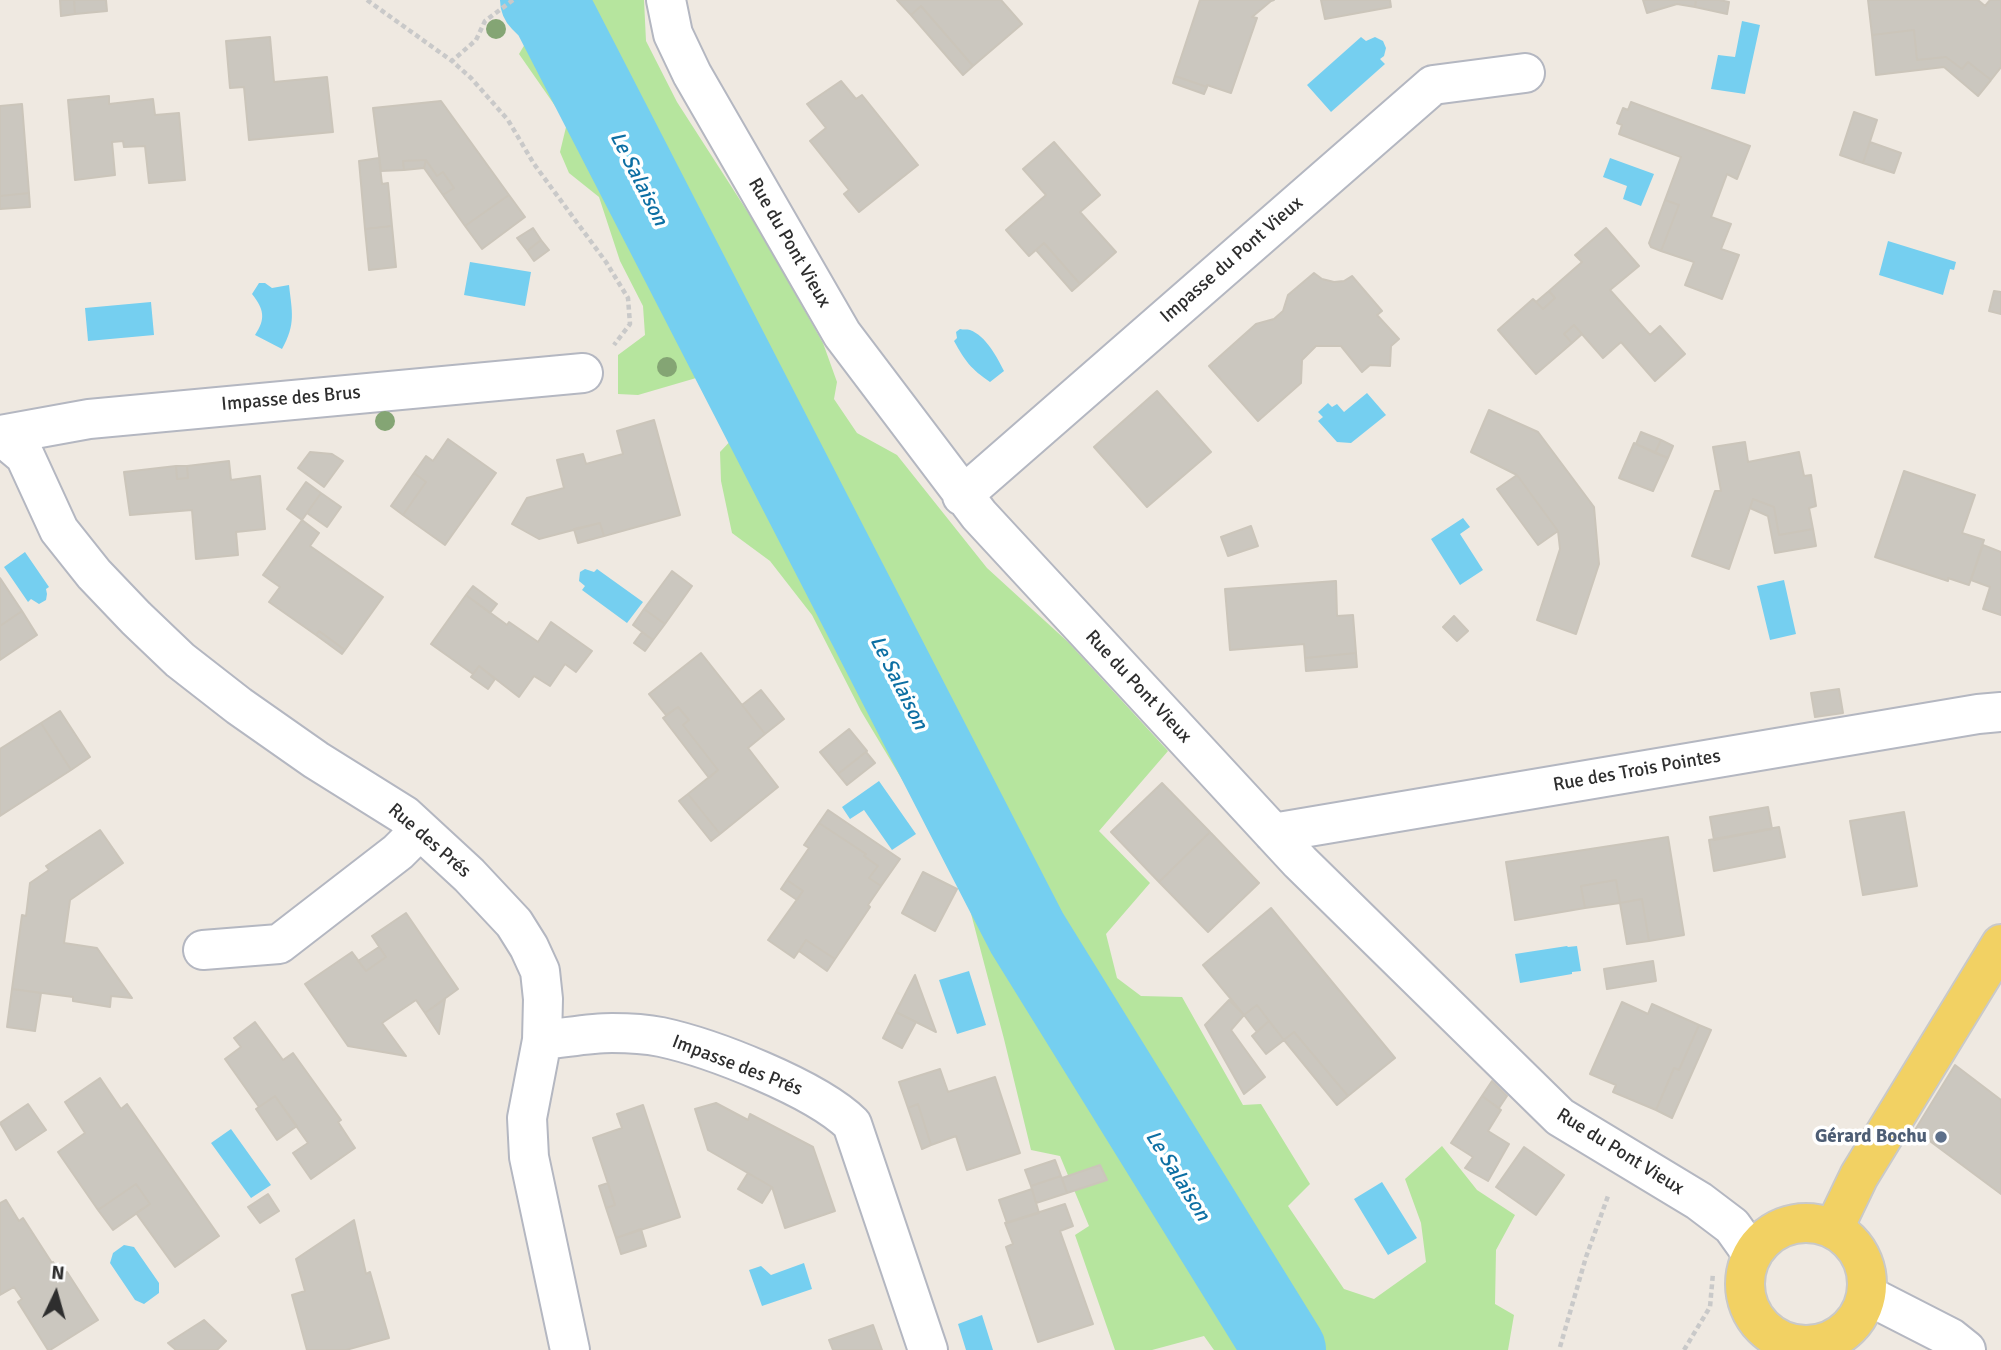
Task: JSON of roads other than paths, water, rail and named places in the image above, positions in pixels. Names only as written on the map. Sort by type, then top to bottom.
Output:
[{"type":"main road","points":[[1834,1228],[1859,1176],[2001,944]]},
{"type":"main road","points":[[1797,1223],[1816,1223],[1834,1228],[1850,1240],[1862,1256],[1868,1275],[1867,1295],[1860,1314],[1847,1330],[1830,1341],[1810,1345],[1764,1343],[1744,1289],[1752,1254],[1764,1239],[1779,1228],[1797,1223]]},
{"type":"street","name":"Rue du Pont Vieux","points":[[666,0],[673,34],[692,74],[842,334],[962,496],[1273,833],[1560,1117],[1699,1201],[1732,1226],[1752,1254]]},
{"type":"street","name":"Impasse du Pont Vieux","points":[[962,496],[1433,85],[1525,73]]},
{"type":"street","name":"Impasse des Brus","points":[[0,435],[89,419],[583,373]]},
{"type":"street","name":"Rue des Prés","points":[[0,435],[25,456],[58,530],[87,566],[136,618],[180,660],[239,706],[316,760],[404,814],[478,884],[514,923],[529,947],[540,971],[543,999],[542,1040],[527,1118],[529,1157],[570,1350]]},
{"type":"street","name":"Rue des Trois Pointes","points":[[1273,833],[2001,712]]},
{"type":"street","points":[[203,950],[279,944],[398,852],[421,830]]},
{"type":"street","name":"Impasse des Prés","points":[[542,1040],[613,1033],[660,1037],[756,1070],[812,1096],[842,1114],[852,1124],[928,1350]]},
{"type":"street","points":[[1867,1295],[1951,1338],[1966,1350]]},
{"type":"water","points":[[1742,21],[1760,25],[1745,94],[1711,89],[1718,55],[1735,57]]},
{"type":"water","points":[[1361,37],[1366,41],[1375,37],[1383,41],[1386,48],[1380,59],[1385,64],[1331,112],[1307,85]]},
{"type":"water","points":[[1610,158],[1654,174],[1641,206],[1623,199],[1627,186],[1603,177]]},
{"type":"water","points":[[1888,241],[1956,262],[1954,270],[1950,269],[1943,295],[1879,275]]},
{"type":"water","points":[[470,262],[531,272],[525,306],[464,295]]},
{"type":"water","points":[[259,283],[265,283],[272,288],[289,285],[291,325],[282,349],[255,335],[261,324],[262,314],[252,294]]},
{"type":"water","points":[[151,302],[154,335],[88,341],[85,308]]},
{"type":"water","points":[[960,329],[970,330],[981,337],[998,360],[1004,371],[990,382],[973,369],[954,341],[957,338],[956,332]]},
{"type":"water","points":[[1367,393],[1386,415],[1351,443],[1337,442],[1318,421],[1323,417],[1318,412],[1328,403],[1332,407],[1337,404],[1344,412]]},
{"type":"water","points":[[1463,518],[1470,527],[1460,534],[1483,570],[1460,585],[1431,539]]},
{"type":"water","points":[[25,552],[49,587],[46,589],[46,600],[39,604],[31,599],[28,602],[4,567]]},
{"type":"water","points":[[585,569],[594,572],[597,569],[643,602],[627,623],[582,590],[585,586],[579,581],[580,572]]},
{"type":"water","points":[[1784,580],[1796,634],[1770,640],[1757,586]]},
{"type":"water","points":[[879,781],[916,834],[892,850],[864,810],[850,819],[842,807]]},
{"type":"water","points":[[1577,946],[1581,971],[1520,983],[1515,954]]},
{"type":"water","points":[[969,971],[986,1025],[957,1034],[939,980]]},
{"type":"water","points":[[231,1129],[271,1185],[251,1198],[211,1143]]},
{"type":"water","points":[[1382,1182],[1417,1238],[1388,1255],[1354,1199]]},
{"type":"water","points":[[124,1245],[134,1247],[159,1283],[159,1293],[144,1304],[135,1300],[110,1263],[113,1253]]},
{"type":"water","points":[[804,1263],[812,1289],[762,1306],[749,1270],[761,1266],[771,1275]]},
{"type":"water","points":[[982,1315],[993,1350],[966,1350],[958,1324]]},
{"type":"waterway","name":"Le Salaison","points":[[541,0],[552,11],[1027,933],[1285,1350]]},
{"type":"place","name":"Gérard Bochu","points":[[1941,1137]]}]
